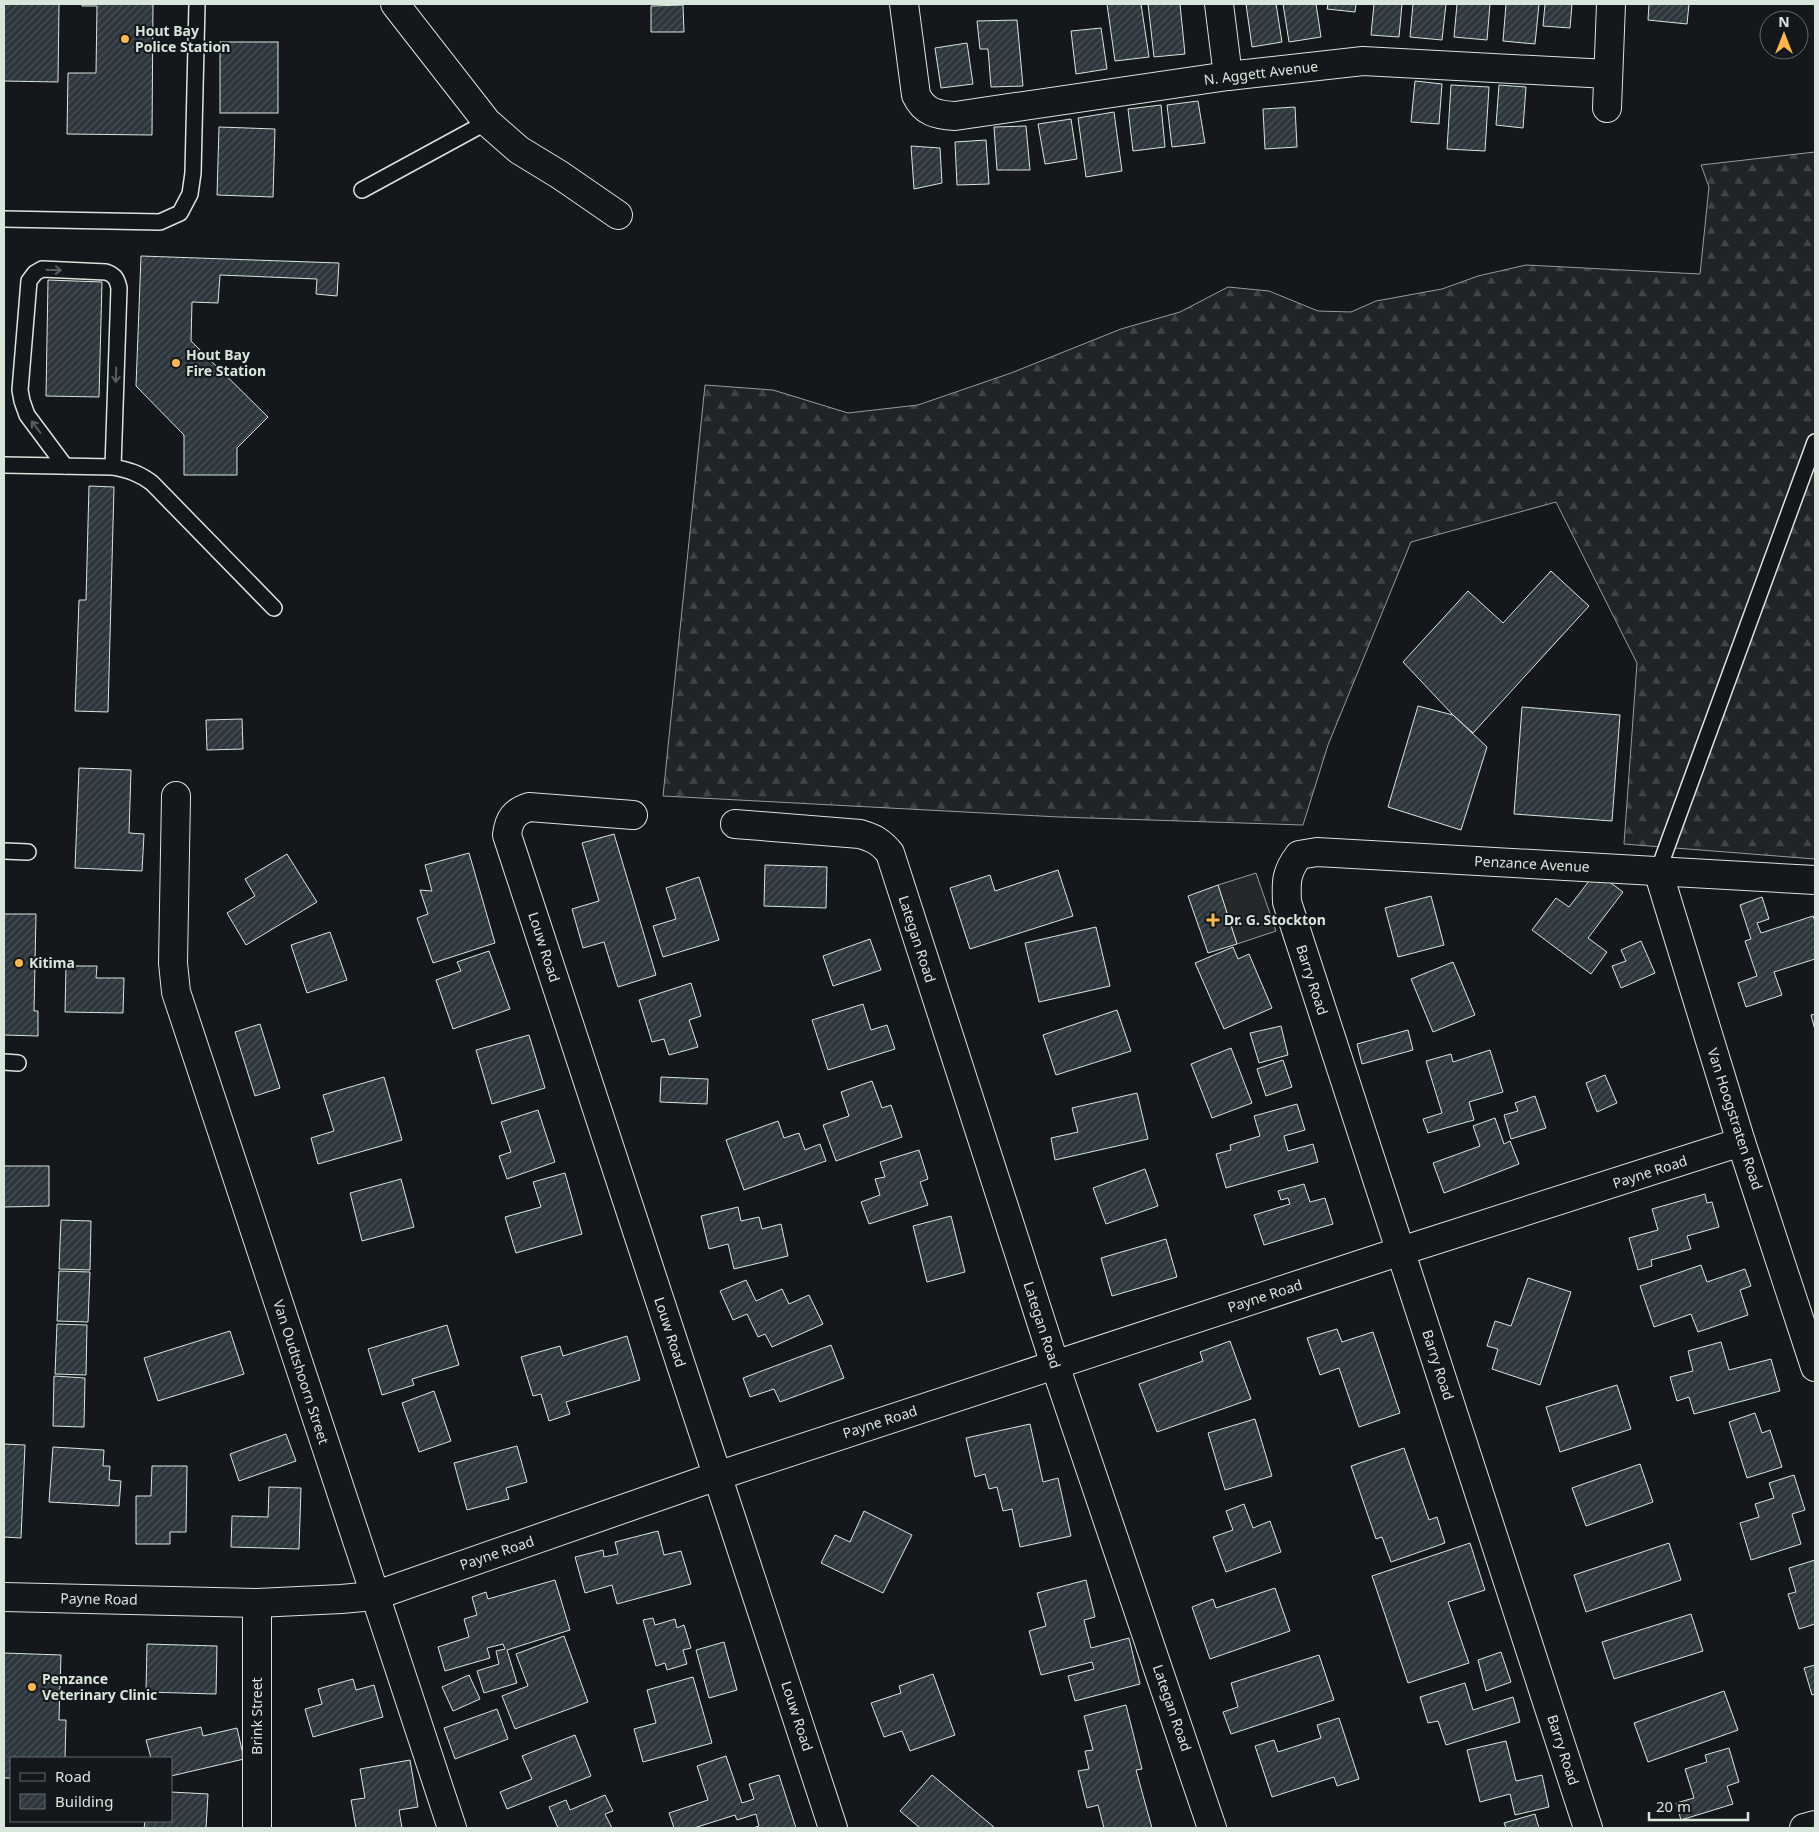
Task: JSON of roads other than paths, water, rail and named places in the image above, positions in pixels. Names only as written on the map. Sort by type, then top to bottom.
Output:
[{"type":"street","points":[[395,4],[487,122],[519,150],[560,175],[618,215]]},
{"type":"street","name":"N. Aggett Avenue","points":[[904,4],[916,95],[920,103],[929,111],[939,115],[955,116],[1228,76],[1363,61],[1608,74]]},
{"type":"street","points":[[1219,4],[1228,76]]},
{"type":"street","points":[[1607,108],[1611,4]]},
{"type":"street","name":"Van Oudtshoorn Street","points":[[176,796],[173,964],[176,992],[452,1828]]},
{"type":"street","name":"Louw Road","points":[[633,815],[529,807],[519,810],[511,817],[507,835],[833,1828]]},
{"type":"street","name":"Lategan Road","points":[[735,824],[860,834],[874,838],[883,844],[890,853],[1055,1365],[1212,1828]]},
{"type":"street","name":"Penzance Avenue","points":[[1287,902],[1286,882],[1290,867],[1300,855],[1317,852],[1815,880]]},
{"type":"street","name":"Van Hoogstraten Road","points":[[1658,871],[1741,1142],[1815,1366]]},
{"type":"street","name":"Barry Road","points":[[1287,902],[1588,1828]]},
{"type":"street","name":"Payne Road","points":[[4,1597],[257,1603],[341,1600],[374,1596],[717,1476],[1741,1142]]},
{"type":"street","name":"Brink Street","points":[[257,1603],[257,1828]]},
{"type":"street","points":[[1804,1828],[1815,1825]]},
{"type":"lane","points":[[4,219],[160,222],[180,213],[190,194],[193,173],[197,4]]},
{"type":"lane","points":[[362,190],[487,122]]},
{"type":"lane","points":[[65,466],[27,415],[20,390],[29,281],[35,273],[42,269],[106,272],[114,275],[117,280],[113,467]]},
{"type":"lane","points":[[1658,871],[1815,442]]},
{"type":"lane","points":[[4,465],[113,467],[130,470],[142,475],[274,608]]},
{"type":"lane","points":[[4,851],[28,852]]},
{"type":"place","name":"Hout Bay Police Station","points":[[125,39]]},
{"type":"place","name":"Hout Bay Fire Station","points":[[176,363]]},
{"type":"place","name":"Dr. G. Stockton","points":[[1213,920]]},
{"type":"place","name":"Kitima","points":[[19,963]]},
{"type":"place","name":"Penzance Veterinary Clinic","points":[[32,1687]]}]
